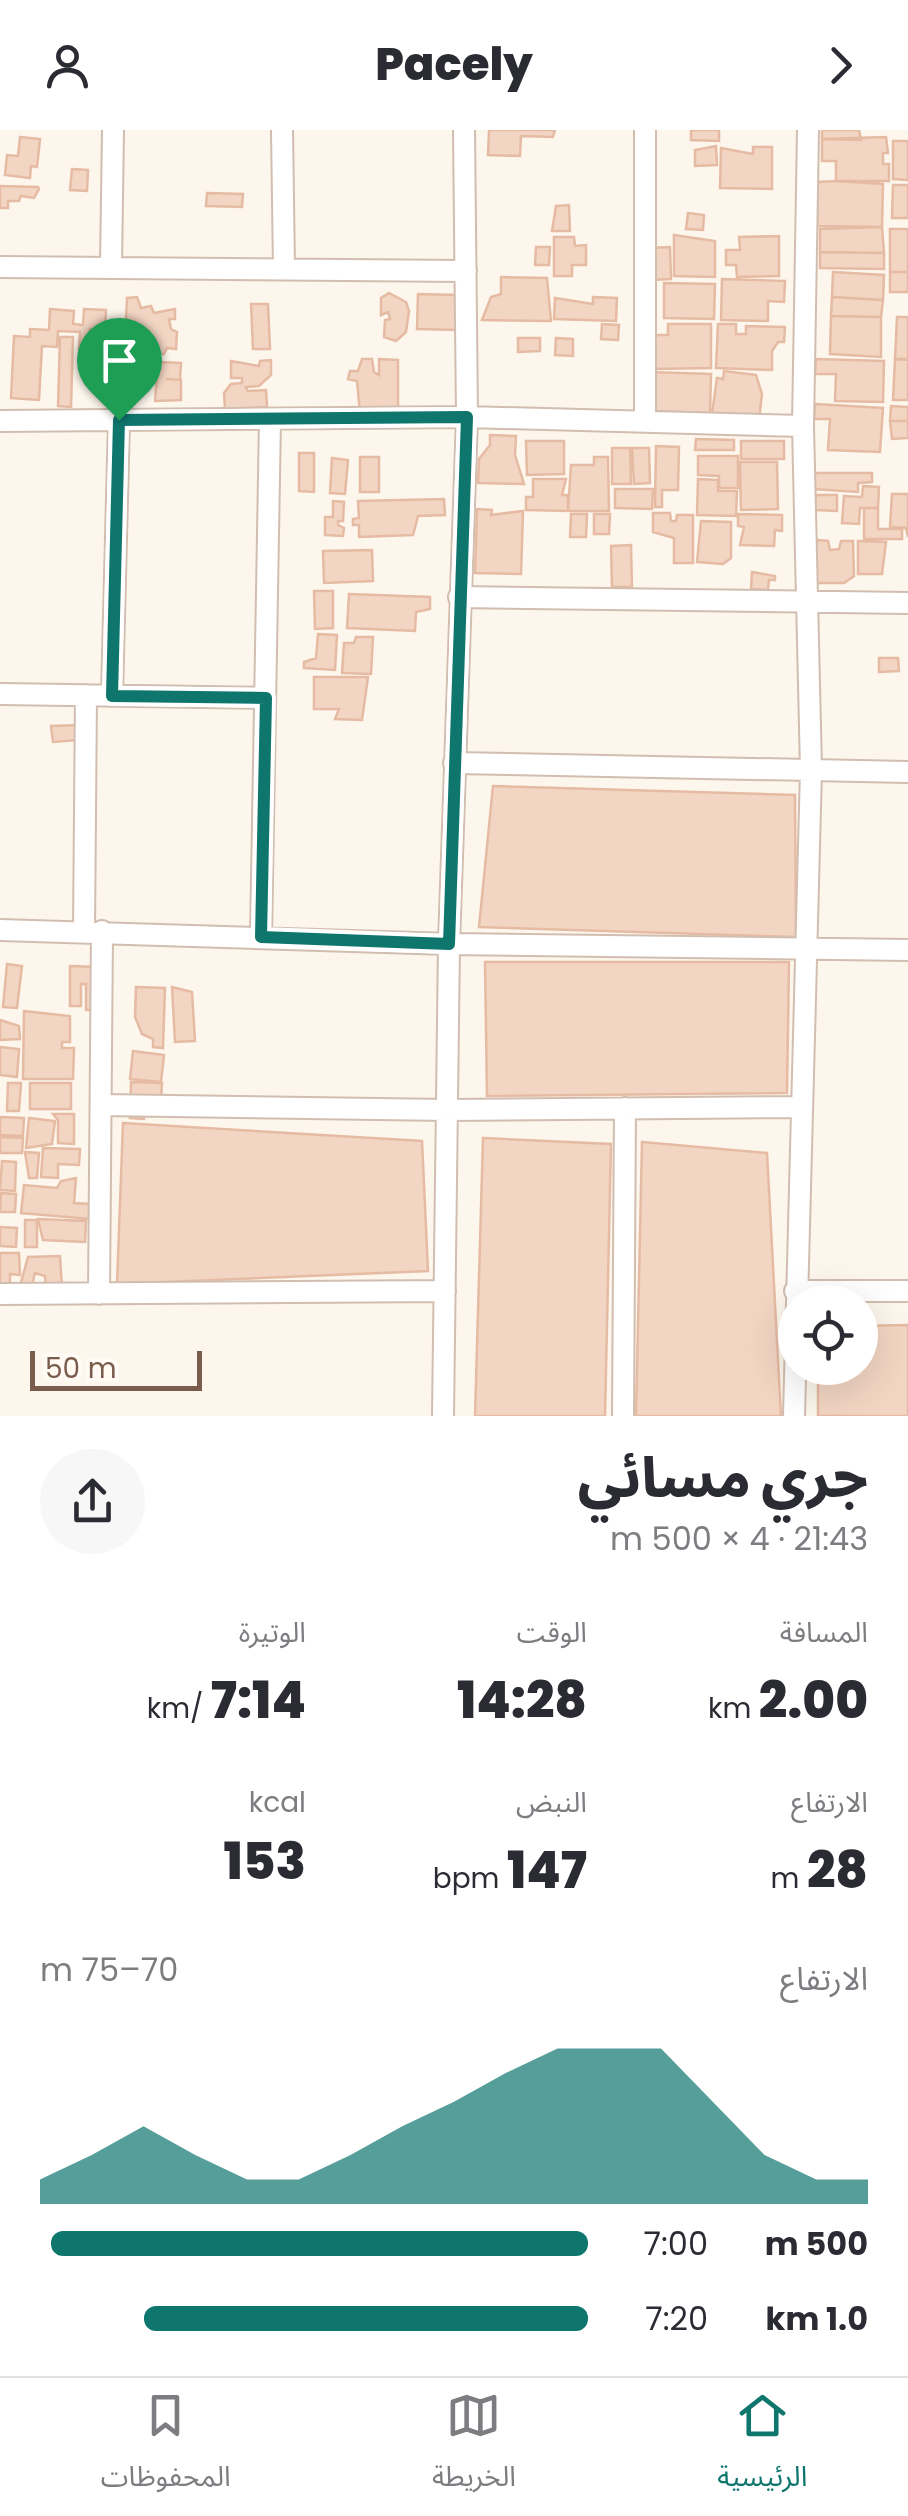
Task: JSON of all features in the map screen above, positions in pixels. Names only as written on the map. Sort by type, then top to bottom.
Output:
[{"type":"street","points":[[111,265],[113,130]]},
{"type":"street","points":[[282,130],[284,269]]},
{"type":"street","points":[[443,1416],[449,944],[467,417],[464,130]]},
{"type":"street","points":[[645,130],[645,421]]},
{"type":"street","points":[[794,1285],[811,770],[803,426],[808,130]]},
{"type":"street","points":[[0,266],[466,271]]},
{"type":"street","points":[[0,421],[467,417],[803,426]]},
{"type":"street","points":[[261,937],[270,418]]},
{"type":"street","points":[[112,696],[119,420]]},
{"type":"street","points":[[459,597],[908,602]]},
{"type":"street","points":[[0,694],[266,698]]},
{"type":"street","points":[[86,695],[102,1105],[99,1294]]},
{"type":"street","points":[[454,764],[908,772]]},
{"type":"street","points":[[0,930],[449,944],[908,950]]},
{"type":"street","points":[[102,1105],[447,1110],[799,1107]]},
{"type":"street","points":[[623,1416],[625,1108]]},
{"type":"street","points":[[0,1294],[445,1291]]},
{"type":"street","points":[[878,1291],[908,1291]]},
{"type":"street","points":[[794,1385],[794,1416]]},
{"type":"building","points":[[489,130],[555,130],[553,137],[521,136],[520,156],[488,155]]},
{"type":"building","points":[[691,130],[719,130],[719,141],[691,140]]},
{"type":"building","points":[[822,130],[859,130],[861,140],[822,139]]},
{"type":"building","points":[[20,137],[40,139],[37,167],[31,166],[30,178],[5,175],[7,155],[18,156]]},
{"type":"building","points":[[886,137],[888,153],[883,153],[883,164],[889,164],[889,181],[836,181],[836,161],[822,161],[822,139]]},
{"type":"building","points":[[893,141],[908,141],[908,180],[893,179]]},
{"type":"building","points":[[716,146],[717,165],[695,166],[695,150]]},
{"type":"building","points":[[753,147],[772,147],[772,189],[720,188],[721,148],[753,154]]},
{"type":"building","points":[[72,169],[88,170],[87,191],[70,190]]},
{"type":"building","points":[[818,182],[883,184],[882,227],[817,226]]},
{"type":"building","points":[[893,185],[908,185],[908,218],[892,218]]},
{"type":"building","points":[[0,186],[39,189],[34,198],[21,196],[19,201],[8,201],[8,208],[0,208]]},
{"type":"building","points":[[207,193],[243,194],[242,207],[206,206]]},
{"type":"building","points":[[569,205],[570,231],[552,231],[556,206]]},
{"type":"building","points":[[688,213],[704,215],[703,230],[686,229]]},
{"type":"building","points":[[882,227],[884,253],[820,252],[820,229]]},
{"type":"building","points":[[890,229],[908,229],[908,272],[890,272]]},
{"type":"building","points":[[674,235],[715,241],[715,277],[674,276]]},
{"type":"building","points":[[779,236],[779,276],[737,277],[736,265],[726,265],[726,250],[740,250],[739,237]]},
{"type":"building","points":[[554,237],[574,237],[575,246],[586,245],[586,265],[572,265],[572,276],[554,276]]},
{"type":"building","points":[[536,247],[550,247],[549,265],[535,265]]},
{"type":"building","points":[[670,247],[671,279],[650,280],[649,248]]},
{"type":"building","points":[[820,252],[884,253],[884,269],[820,268]]},
{"type":"building","points":[[833,272],[884,275],[883,300],[832,297]]},
{"type":"building","points":[[890,272],[908,272],[908,292],[890,292]]},
{"type":"building","points":[[501,277],[547,278],[551,321],[482,320],[491,297],[501,294]]},
{"type":"building","points":[[722,279],[785,281],[784,302],[768,301],[768,321],[721,320]]},
{"type":"building","points":[[664,283],[715,284],[714,319],[664,318]]},
{"type":"building","points":[[389,293],[406,302],[409,311],[406,332],[396,341],[384,337],[385,320],[390,319],[388,312],[381,315],[381,298]]},
{"type":"building","points":[[418,294],[458,295],[458,330],[417,329]]},
{"type":"building","points":[[137,297],[141,308],[151,306],[154,313],[175,309],[175,319],[169,319],[171,329],[177,332],[176,349],[167,348],[164,354],[138,354],[136,336],[125,339],[127,298]]},
{"type":"building","points":[[593,297],[617,298],[616,321],[554,319],[555,298],[593,304]]},
{"type":"building","points":[[832,297],[883,300],[881,317],[831,316]]},
{"type":"building","points":[[251,304],[268,304],[270,349],[253,349]]},
{"type":"building","points":[[50,309],[74,311],[73,324],[83,325],[84,309],[106,310],[105,331],[90,329],[89,349],[79,349],[80,332],[58,331],[57,347],[42,346],[39,400],[11,398],[14,336],[30,337],[30,329],[49,330]]},
{"type":"building","points":[[831,316],[881,317],[881,357],[830,354]]},
{"type":"building","points":[[897,317],[908,317],[908,359],[895,359]]},
{"type":"building","points":[[602,324],[619,325],[618,340],[601,339]]},
{"type":"building","points":[[668,324],[711,324],[711,368],[651,369],[651,335],[668,335]]},
{"type":"building","points":[[718,324],[736,324],[736,334],[746,334],[746,326],[785,327],[784,342],[778,342],[772,351],[772,370],[716,368]]},
{"type":"building","points":[[60,337],[73,337],[71,407],[58,406]]},
{"type":"building","points":[[518,338],[540,338],[540,351],[518,352]]},
{"type":"building","points":[[556,338],[573,339],[573,356],[555,355]]},
{"type":"building","points":[[362,359],[372,359],[374,372],[379,375],[379,359],[398,360],[398,410],[360,413],[357,381],[348,379],[350,371],[358,371]]},
{"type":"building","points":[[816,359],[884,361],[883,402],[835,401],[836,374],[815,374]]},
{"type":"building","points":[[895,359],[908,360],[908,400],[893,400]]},
{"type":"building","points":[[271,360],[271,375],[259,386],[246,387],[248,391],[266,390],[267,407],[225,409],[224,393],[231,384],[242,383],[242,378],[231,378],[231,361],[259,366],[260,361]]},
{"type":"building","points":[[158,362],[181,363],[181,400],[155,401]]},
{"type":"building","points":[[724,371],[756,375],[762,394],[759,420],[712,414],[717,378],[723,379]]},
{"type":"building","points":[[648,372],[711,374],[710,413],[647,411]]},
{"type":"building","points":[[815,404],[883,408],[880,452],[828,450],[830,419],[814,419]]},
{"type":"building","points":[[891,406],[908,407],[908,421],[890,421]]},
{"type":"building","points":[[890,421],[908,421],[908,438],[892,439]]},
{"type":"building","points":[[490,435],[516,436],[515,455],[524,484],[478,483],[479,459],[490,445]]},
{"type":"building","points":[[696,439],[734,440],[734,450],[695,450]]},
{"type":"building","points":[[526,441],[564,441],[564,474],[527,475]]},
{"type":"building","points":[[741,441],[784,441],[784,459],[741,459]]},
{"type":"building","points":[[656,446],[679,447],[678,490],[662,490],[662,507],[655,507]]},
{"type":"building","points":[[612,448],[630,448],[631,484],[612,484]]},
{"type":"building","points":[[632,448],[649,448],[650,483],[634,484]]},
{"type":"building","points":[[299,453],[314,453],[314,492],[299,491]]},
{"type":"building","points":[[698,456],[738,456],[738,488],[719,488],[719,476],[698,475]]},
{"type":"building","points":[[360,457],[379,457],[379,492],[360,492]]},
{"type":"building","points":[[594,457],[608,457],[609,511],[568,511],[571,465],[594,465]]},
{"type":"building","points":[[332,458],[348,460],[345,494],[330,493]]},
{"type":"building","points":[[740,462],[777,462],[778,509],[741,510]]},
{"type":"building","points":[[813,473],[872,473],[872,482],[858,483],[858,492],[813,489]]},
{"type":"building","points":[[533,479],[566,479],[562,495],[568,495],[568,511],[526,510],[526,497],[533,497]]},
{"type":"building","points":[[698,479],[718,480],[718,491],[737,491],[736,516],[697,515]]},
{"type":"building","points":[[863,486],[879,487],[878,508],[860,508],[859,524],[842,523],[844,496],[862,497]]},
{"type":"building","points":[[615,489],[653,489],[652,509],[615,508]]},
{"type":"building","points":[[892,494],[908,494],[908,537],[906,528],[890,527]]},
{"type":"building","points":[[815,495],[837,495],[837,511],[815,510]]},
{"type":"building","points":[[444,499],[445,515],[418,516],[413,535],[359,537],[359,525],[353,525],[353,519],[359,518],[358,501]]},
{"type":"building","points":[[333,501],[344,502],[343,521],[338,521],[344,528],[343,536],[325,535],[325,517],[333,517]]},
{"type":"building","points":[[864,508],[878,508],[878,529],[902,529],[902,539],[864,539]]},
{"type":"building","points":[[477,509],[492,510],[491,515],[523,511],[521,574],[475,573]]},
{"type":"building","points":[[653,513],[670,513],[671,521],[676,521],[677,515],[693,515],[693,563],[674,563],[674,538],[653,532]]},
{"type":"building","points":[[571,514],[587,514],[586,537],[570,537]]},
{"type":"building","points":[[594,514],[610,514],[609,534],[594,534]]},
{"type":"building","points":[[738,514],[782,515],[782,531],[775,530],[774,546],[740,545],[744,527],[738,526]]},
{"type":"building","points":[[701,521],[731,522],[731,558],[723,564],[697,562]]},
{"type":"building","points":[[817,540],[828,541],[830,550],[839,549],[841,541],[853,541],[854,576],[844,583],[816,583]]},
{"type":"building","points":[[858,541],[886,542],[882,574],[858,574]]},
{"type":"building","points":[[631,545],[632,587],[612,587],[611,546]]},
{"type":"building","points":[[372,550],[373,581],[324,583],[323,551]]},
{"type":"building","points":[[752,572],[775,576],[775,580],[769,580],[768,590],[751,589]]},
{"type":"building","points":[[314,591],[333,591],[333,628],[315,629]]},
{"type":"building","points":[[349,594],[430,597],[430,609],[416,612],[415,631],[347,628]]},
{"type":"building","points":[[318,634],[337,635],[335,670],[304,668],[304,662],[316,658]]},
{"type":"building","points":[[356,637],[373,637],[371,674],[342,673],[344,643],[354,643]]},
{"type":"building","points":[[879,658],[898,658],[899,671],[879,672]]},
{"type":"building","points":[[314,677],[368,677],[362,720],[335,719],[339,709],[314,709]]},
{"type":"building","points":[[79,725],[77,740],[53,742],[51,726]]},
{"type":"building","points":[[493,786],[795,795],[796,937],[479,927]]},
{"type":"building","points":[[485,962],[789,962],[787,1093],[487,1096]]},
{"type":"building","points":[[7,964],[22,966],[17,1008],[3,1007]]},
{"type":"building","points":[[70,966],[98,967],[97,1010],[86,1010],[86,984],[81,984],[81,1006],[70,1006]]},
{"type":"building","points":[[136,987],[165,988],[163,1048],[153,1047],[153,1039],[142,1034],[135,1017]]},
{"type":"building","points":[[172,987],[192,992],[195,1041],[175,1042]]},
{"type":"building","points":[[24,1011],[70,1016],[70,1042],[62,1042],[62,1048],[74,1048],[73,1079],[23,1079]]},
{"type":"building","points":[[0,1020],[19,1026],[20,1039],[0,1040]]},
{"type":"building","points":[[0,1047],[19,1049],[17,1077],[0,1075]]},
{"type":"building","points":[[133,1051],[164,1055],[161,1082],[130,1079]]},
{"type":"building","points":[[131,1082],[162,1083],[161,1100],[145,1099],[144,1119],[130,1118]]},
{"type":"building","points":[[8,1083],[21,1083],[19,1111],[7,1111]]},
{"type":"building","points":[[30,1083],[71,1083],[71,1109],[30,1109]]},
{"type":"building","points":[[53,1114],[74,1114],[74,1144],[58,1143],[58,1120]]},
{"type":"building","points":[[0,1117],[24,1118],[23,1136],[0,1135]]},
{"type":"building","points":[[29,1118],[55,1121],[52,1144],[26,1148]]},
{"type":"building","points":[[123,1123],[422,1141],[428,1271],[117,1284]]},
{"type":"building","points":[[0,1137],[23,1138],[22,1153],[0,1153]]},
{"type":"building","points":[[483,1138],[611,1144],[605,1416],[475,1416]]},
{"type":"building","points":[[642,1142],[767,1153],[781,1416],[636,1416]]},
{"type":"building","points":[[43,1148],[80,1149],[79,1165],[58,1164],[58,1178],[41,1177]]},
{"type":"building","points":[[25,1152],[39,1153],[37,1178],[29,1178]]},
{"type":"building","points":[[2,1161],[16,1162],[15,1191],[0,1190]]},
{"type":"building","points":[[76,1178],[74,1203],[91,1204],[90,1219],[21,1213],[24,1185],[57,1188],[61,1181]]},
{"type":"building","points":[[1,1193],[16,1194],[15,1212],[0,1212]]},
{"type":"building","points":[[38,1219],[86,1221],[85,1242],[43,1240]]},
{"type":"building","points":[[25,1220],[37,1220],[37,1247],[25,1247]]},
{"type":"building","points":[[0,1227],[17,1228],[16,1247],[0,1246]]},
{"type":"building","points":[[0,1253],[19,1253],[20,1275],[10,1274],[10,1289],[0,1289]]},
{"type":"building","points":[[60,1256],[62,1288],[46,1288],[45,1276],[35,1273],[32,1285],[19,1290],[28,1257]]},
{"type":"building","points":[[908,1325],[908,1416],[818,1416],[818,1385],[878,1385],[878,1326]]},
{"type":"route","points":[[467,417],[449,944],[261,937],[266,698],[112,696],[119,420],[467,417]]}]
